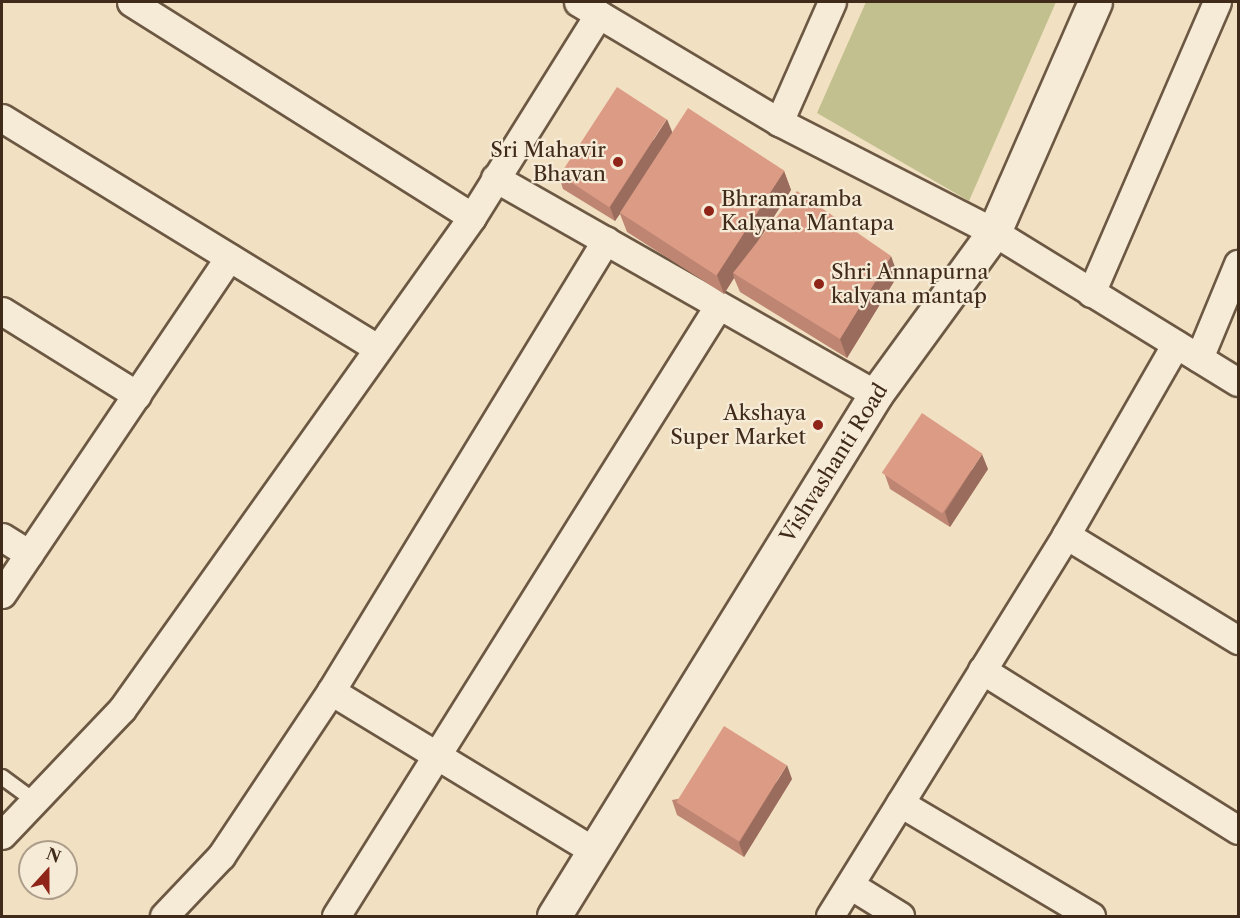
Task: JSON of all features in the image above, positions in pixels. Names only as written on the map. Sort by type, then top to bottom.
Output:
[{"type":"street","points":[[131,2],[472,216]]},
{"type":"street","points":[[779,122],[831,2]]},
{"type":"street","name":"Vishvashanti Road","points":[[554,916],[876,394],[994,232],[1095,2]]},
{"type":"street","points":[[1091,292],[1217,2]]},
{"type":"street","points":[[2,835],[36,802],[122,709],[472,216],[588,8],[779,122],[994,232],[1239,382]]},
{"type":"street","points":[[2,118],[378,348]]},
{"type":"street","points":[[495,178],[606,240],[717,308],[876,394]]},
{"type":"street","points":[[164,916],[221,856],[331,691],[606,240]]},
{"type":"street","points":[[2,594],[229,257]]},
{"type":"street","points":[[1199,358],[1239,264]]},
{"type":"street","points":[[336,916],[717,308]]},
{"type":"street","points":[[2,311],[137,395]]},
{"type":"street","points":[[830,916],[1066,534],[1176,344]]},
{"type":"street","points":[[1066,534],[1239,640]]},
{"type":"street","points":[[2,537],[29,555]]},
{"type":"street","points":[[982,670],[1239,830]]},
{"type":"street","points":[[331,691],[436,759],[594,851]]},
{"type":"street","points":[[900,803],[1091,916]]},
{"type":"street","points":[[850,885],[900,916]]},
{"type":"lane","points":[[2,777],[36,802]]},
{"type":"shaded area","points":[[866,2],[1056,2],[969,201],[817,113]]},
{"type":"building","name":"Sri Mahavir Bhavan","points":[[617,87],[666,119],[609,207],[560,175]]},
{"type":"building","name":"Bhramaramba Kalyana Mantapa","points":[[688,108],[784,171],[716,275],[620,213]]},
{"type":"building","name":"Shri Annapurna kalyana mantap","points":[[797,191],[891,256],[840,339],[733,273]]},
{"type":"building","points":[[922,413],[983,454],[942,514],[882,473]]},
{"type":"building","points":[[724,726],[787,765],[739,842],[676,802]]},
{"type":"place","name":"Sri Mahavir Bhavan","points":[[618,162]]},
{"type":"place","name":"Bhramaramba Kalyana Mantapa","points":[[709,211]]},
{"type":"place","name":"Shri Annapurna kalyana mantap","points":[[819,284]]},
{"type":"place","name":"Akshaya Super Market","points":[[818,425]]}]
